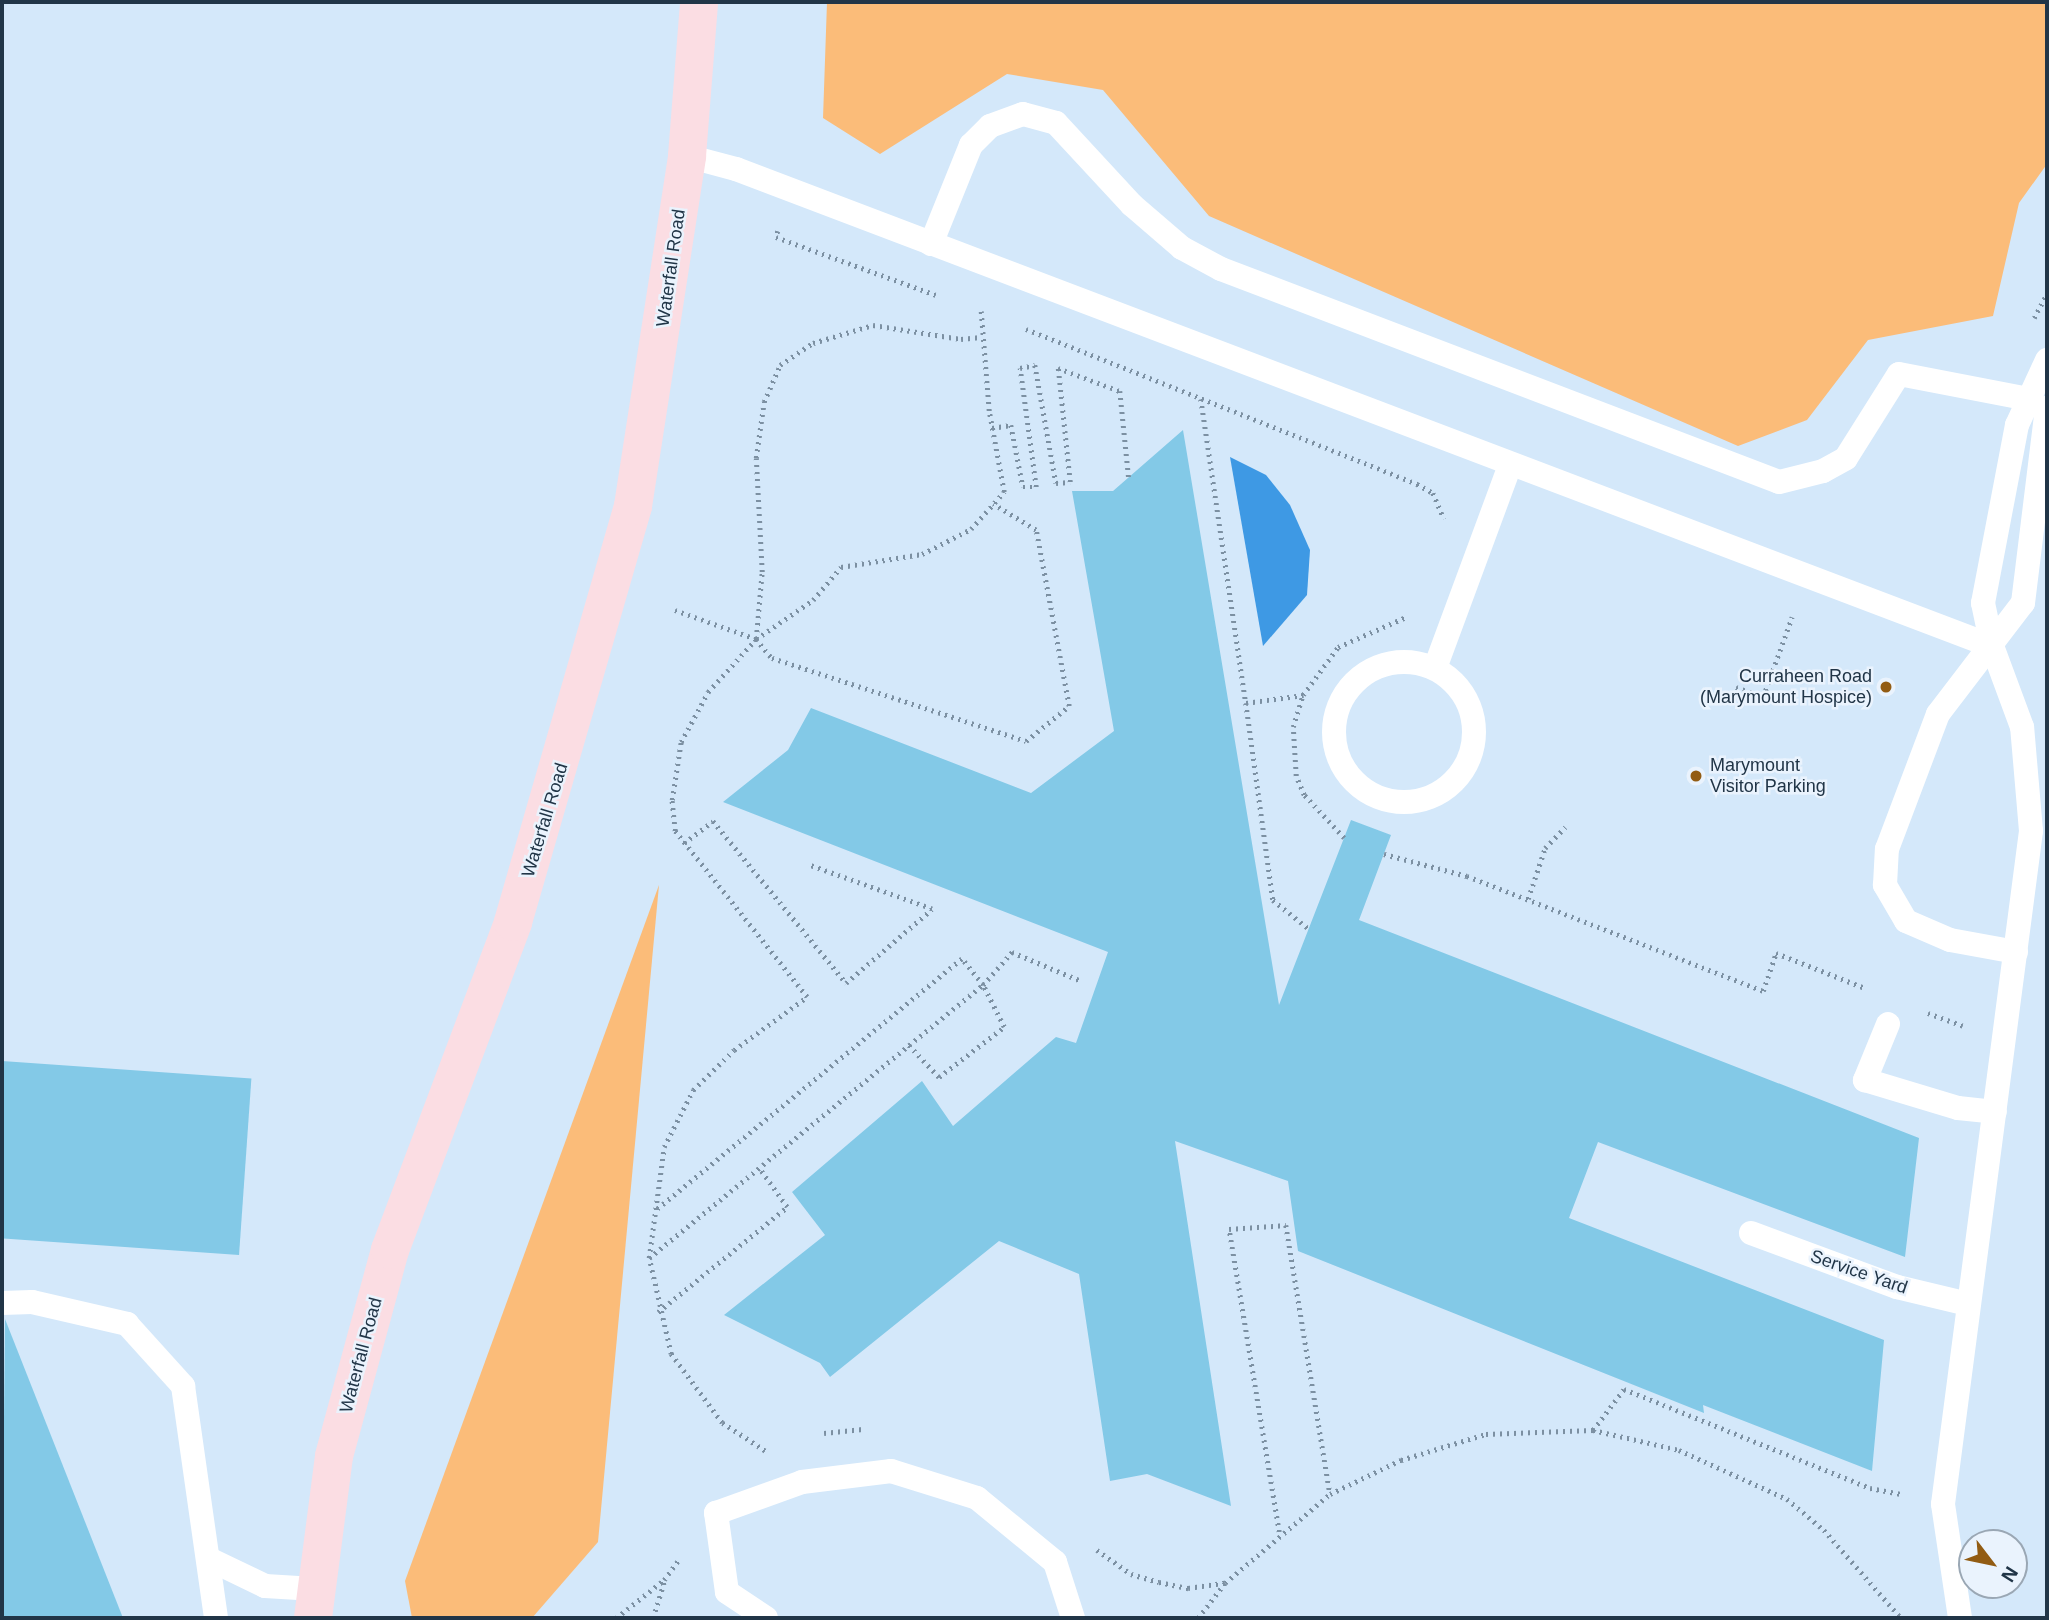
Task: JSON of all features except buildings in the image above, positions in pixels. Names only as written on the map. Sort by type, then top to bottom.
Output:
[{"type":"street","name":"Waterfall Road","points":[[314,1604],[334,1456],[390,1250],[513,922],[608,606],[633,506],[687,156],[699,2]]},
{"type":"lane","points":[[931,244],[971,145],[990,126],[1023,114],[1056,123],[1132,205],[1182,248],[1221,269],[1779,482],[1823,471],[1846,458],[1899,374],[2038,403]]},
{"type":"lane","points":[[687,156],[794,191],[1510,466],[1992,646]]},
{"type":"lane","points":[[2017,952],[1950,940],[1906,921],[1885,885],[1887,849],[1938,713],[2023,603],[2038,403],[2047,360]]},
{"type":"lane","points":[[1960,1618],[1942,1504],[2017,952],[2030,789],[2022,727],[1992,646],[1983,603],[2017,425],[2038,403]]},
{"type":"lane","points":[[1435,668],[1510,466]]},
{"type":"lane","points":[[1414,661],[1435,668],[1455,682],[1468,703],[1473,750],[1446,789],[1424,800],[1400,803],[1377,797],[1357,786],[1334,747],[1340,703],[1352,684],[1381,666],[1414,661]]},
{"type":"lane","points":[[1888,1024],[1865,1080],[1958,1108],[1995,1112]]},
{"type":"lane","name":"Service Yard","points":[[1751,1233],[1896,1287],[1968,1304]]},
{"type":"lane","points":[[2,1303],[32,1302],[127,1324],[183,1386],[216,1618]]},
{"type":"lane","points":[[766,1618],[727,1592],[716,1513],[802,1482],[891,1471],[977,1498],[1055,1562],[1073,1618]]},
{"type":"lane","points":[[209,1559],[265,1586],[314,1604]]},
{"type":"path","points":[[794,191],[776,236],[943,297]]},
{"type":"path","points":[[968,306],[994,316]]},
{"type":"path","points":[[777,1448],[766,1451],[722,1423],[671,1354],[657,1313],[649,1258],[664,1147],[693,1090],[734,1050],[807,997],[675,831],[672,800],[681,742],[708,692],[756,639],[813,600],[841,567],[922,554],[971,529],[1003,492],[992,428],[981,337],[981,311]]},
{"type":"path","points":[[756,639],[762,572],[756,458],[764,402],[780,365],[813,343],[873,325],[981,337]]},
{"type":"path","points":[[1020,326],[1433,493],[1445,520],[1442,532]]},
{"type":"path","points":[[992,428],[1011,425],[1023,487],[1037,487],[1020,368],[1035,365],[1056,482],[1070,482],[1058,368],[1120,391],[1129,479]]},
{"type":"path","points":[[1201,398],[1273,900],[1308,928]]},
{"type":"path","points":[[675,610],[756,639],[772,658],[1026,741],[1069,706],[1036,530],[993,504]]},
{"type":"path","points":[[1736,687],[1763,697],[1795,610]]},
{"type":"path","points":[[1343,838],[1317,814],[1296,776],[1293,727],[1303,695],[1338,647],[1393,626],[1410,612]]},
{"type":"path","points":[[1246,703],[1303,695]]},
{"type":"path","points":[[684,843],[713,821],[846,983],[932,909],[808,865]]},
{"type":"path","points":[[1528,899],[1545,848],[1565,827]]},
{"type":"path","points":[[1384,854],[1528,899],[1763,991],[1776,953],[1870,990]]},
{"type":"path","points":[[649,1258],[983,985],[1012,953],[1079,980]]},
{"type":"path","points":[[654,1212],[962,959],[983,985],[1003,1027],[939,1077],[909,1045]]},
{"type":"path","points":[[1922,1011],[1976,1030]]},
{"type":"path","points":[[657,1313],[787,1207],[759,1168]]},
{"type":"path","points":[[1279,1532],[1229,1229],[1286,1225],[1330,1494]]},
{"type":"path","points":[[1593,1430],[1624,1389],[1870,1488],[1910,1495]]},
{"type":"path","points":[[811,1437],[846,1426],[872,1430]]},
{"type":"path","points":[[1198,1618],[1225,1583],[1279,1532],[1330,1494],[1401,1460],[1486,1434],[1593,1430],[1679,1450],[1787,1499],[1824,1531],[1901,1618]]},
{"type":"path","points":[[1090,1543],[1131,1574],[1188,1588],[1225,1583]]},
{"type":"path","points":[[616,1618],[664,1580],[653,1618]]},
{"type":"shaded area","points":[[827,2],[2047,2],[2047,164],[2019,203],[1993,316],[1868,340],[1807,420],[1738,446],[1209,216],[1103,90],[1007,74],[880,154],[823,118]]},
{"type":"shaded area","points":[[659,885],[598,1542],[532,1618],[412,1618],[405,1581]]},
{"type":"water","points":[[1230,457],[1266,475],[1290,505],[1310,550],[1307,595],[1263,646]]},
{"type":"place","name":"Curraheen Road (Marymount Hospice)","points":[[1886,687]]},
{"type":"place","name":"Marymount Visitor Parking","points":[[1696,776]]}]
